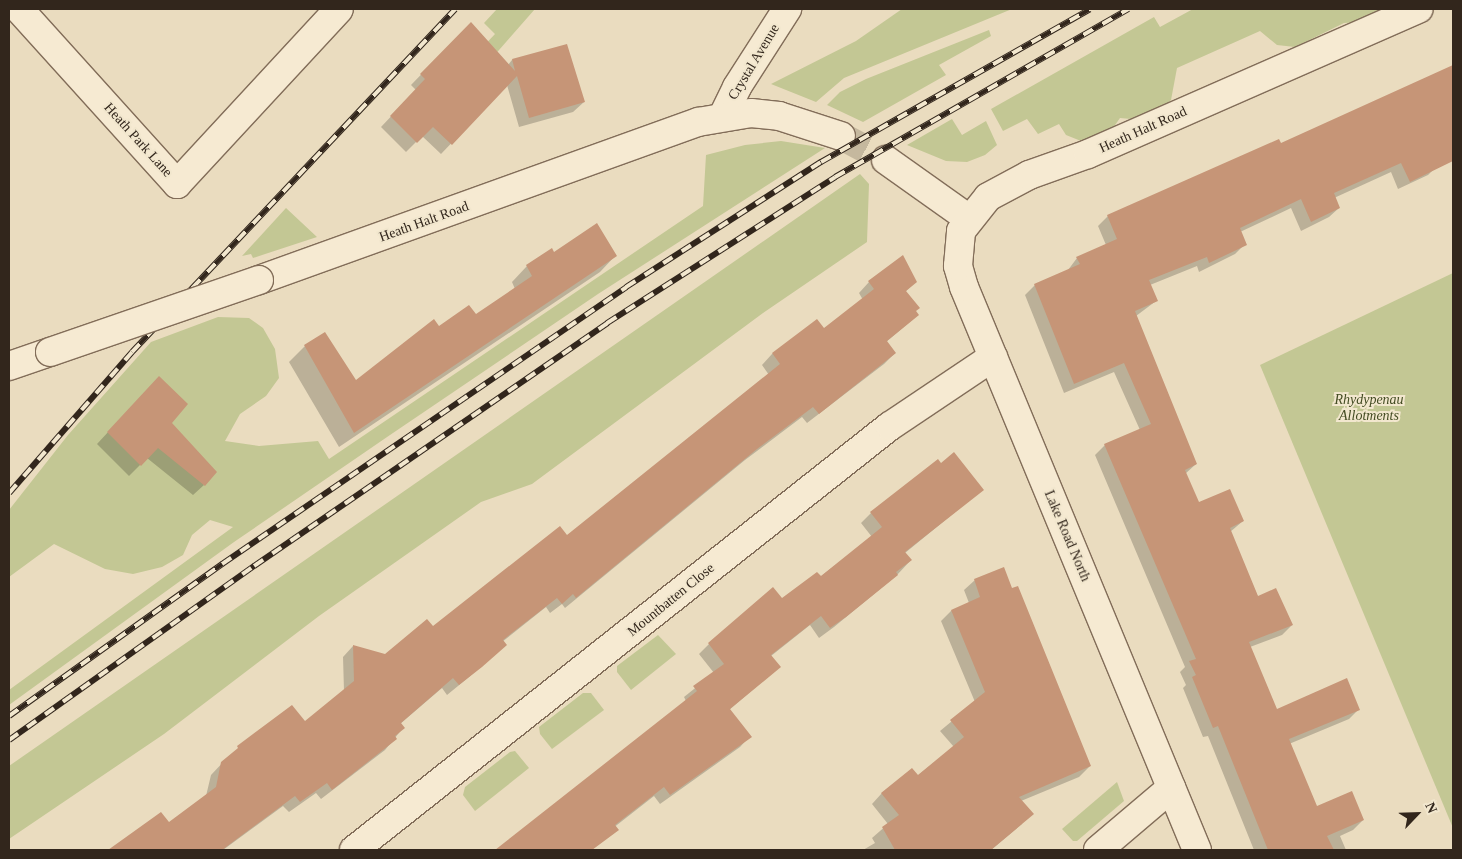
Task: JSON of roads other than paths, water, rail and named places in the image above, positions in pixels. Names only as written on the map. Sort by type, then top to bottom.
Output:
[{"type":"street","name":"Heath Park Lane","points":[[19,9],[177,184],[339,9]]},
{"type":"street","name":"Crystal Avenue","points":[[723,116],[737,87],[787,9]]},
{"type":"street","name":"Heath Halt Road","points":[[969,219],[988,197],[1029,175],[1088,154],[1419,9]]},
{"type":"street","name":"Heath Halt Road","points":[[9,366],[259,280],[675,130],[723,116],[751,113],[779,116],[841,136]]},
{"type":"street","points":[[886,160],[969,219]]},
{"type":"street","name":"Lake Road North","points":[[969,219],[961,231],[958,266],[964,287],[1197,850]]},
{"type":"street","name":"Mountbatten Close","points":[[354,850],[883,432],[992,357]]},
{"type":"street","points":[[1098,850],[1171,788]]},
{"type":"tunnel","points":[[841,136],[886,160]]},
{"type":"railway","points":[[9,493],[132,352],[455,9]]},
{"type":"railway","points":[[9,716],[222,564],[626,287],[821,162],[1090,9]]},
{"type":"railway","points":[[9,740],[254,566],[607,323],[835,177],[1128,9]]},
{"type":"park label","name":"Rhydypenau Allotments","points":[[1369,408]]}]
